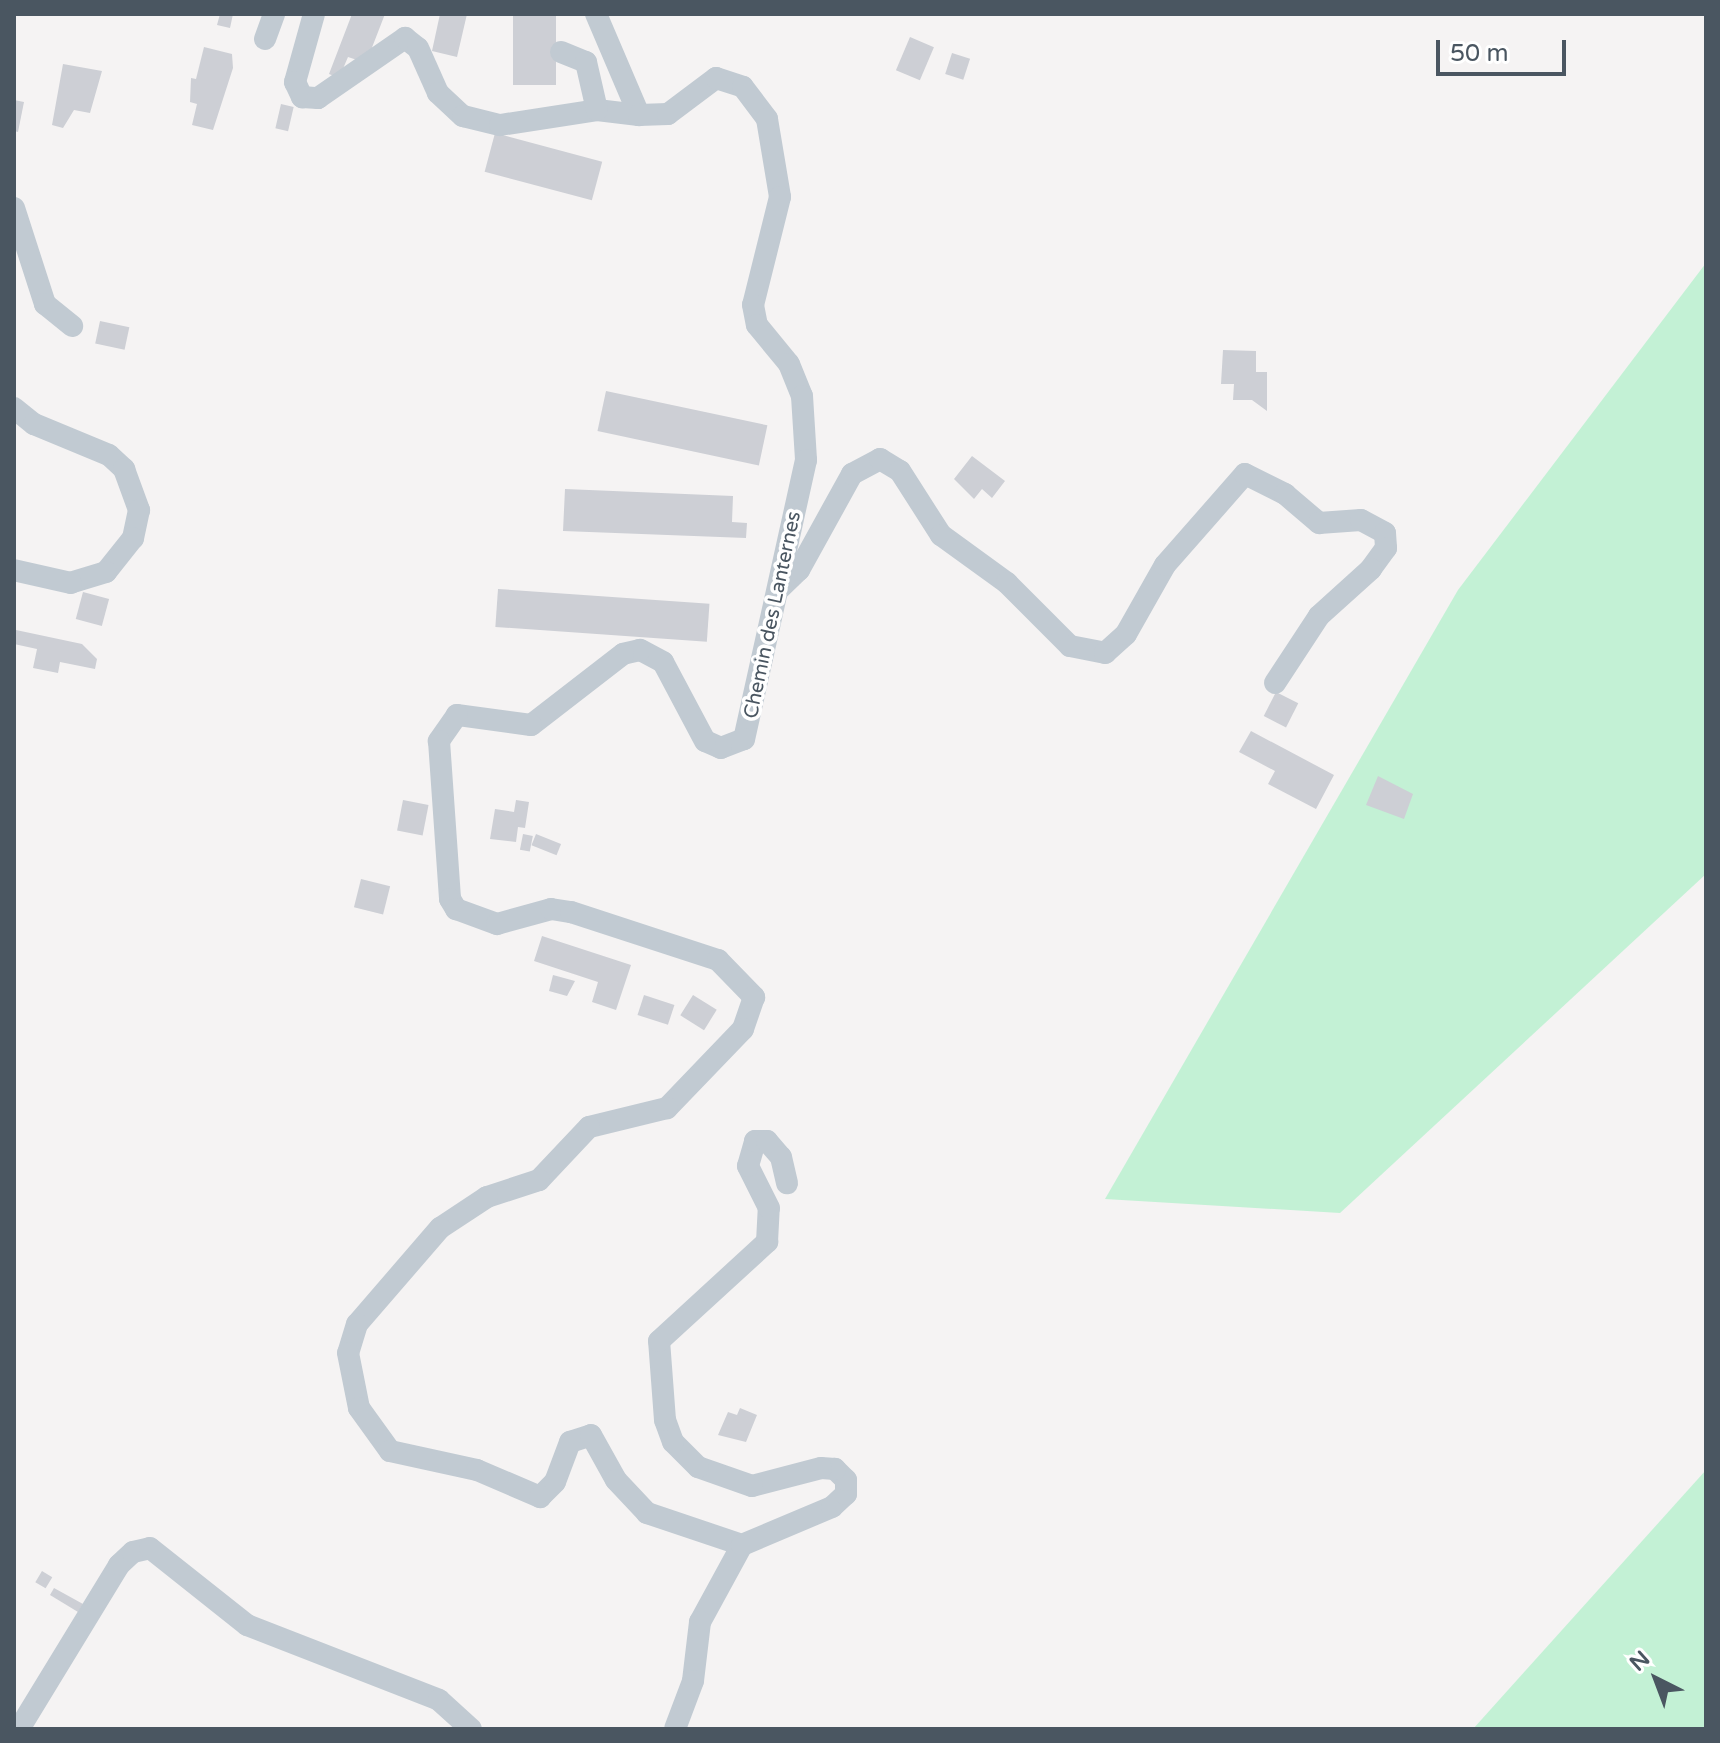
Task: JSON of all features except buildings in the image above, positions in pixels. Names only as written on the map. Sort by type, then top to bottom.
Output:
[{"type":"street","points":[[265,39],[274,14]]},
{"type":"street","name":"Chemin des Lanternes","points":[[314,14],[295,82],[302,97],[318,98],[405,38],[418,48],[438,93],[463,116],[500,125],[597,110],[639,115],[668,114],[704,83],[728,79],[754,99],[774,140],[780,197],[753,305],[757,325],[797,380],[806,422],[806,460],[748,731],[737,744],[721,748],[705,741],[663,662],[640,650],[623,654],[531,725],[465,714],[445,726],[439,741],[450,899],[456,909],[479,922],[497,924],[557,910],[718,960],[749,986],[754,997],[750,1015],[727,1049],[667,1108],[589,1127],[539,1180],[462,1211],[418,1249],[349,1339],[350,1380],[359,1408],[390,1451],[477,1470],[540,1497],[555,1482],[570,1442],[591,1435],[623,1490],[647,1513],[742,1545]]},
{"type":"street","points":[[596,14],[639,115]]},
{"type":"street","points":[[561,52],[586,62],[597,110]]},
{"type":"street","points":[[14,208],[45,304],[72,326]]},
{"type":"street","points":[[14,408],[34,424],[109,455],[124,469],[139,510],[133,538],[106,572],[71,583],[14,570]]},
{"type":"street","points":[[779,589],[799,570],[852,474],[860,464],[880,459],[900,471],[941,535],[1007,583],[1070,646],[1105,653],[1126,634],[1165,565],[1245,474],[1285,494],[1319,523],[1361,520],[1385,533],[1386,548],[1371,569],[1319,616],[1275,683]]},
{"type":"street","points":[[675,1729],[693,1681],[700,1622],[742,1545],[832,1507],[847,1484],[835,1469],[821,1468],[739,1485],[685,1457],[665,1420],[659,1341],[767,1242],[771,1220],[748,1166],[755,1141],[767,1141],[781,1157],[787,1183]]},
{"type":"street","points":[[19,1729],[119,1565],[142,1549],[159,1552],[247,1625],[439,1700],[471,1729]]},
{"type":"green space","points":[[1706,263],[1706,874],[1340,1213],[1105,1199],[1458,590]]},
{"type":"green space","points":[[1706,1470],[1706,1729],[1473,1729]]}]
